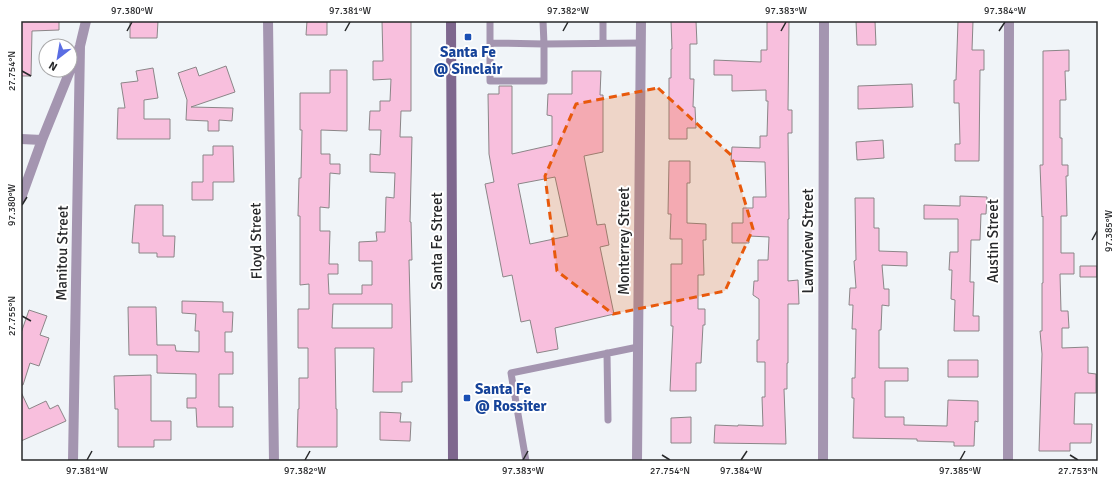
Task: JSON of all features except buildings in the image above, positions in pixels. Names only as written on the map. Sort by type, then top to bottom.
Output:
[{"type":"main road","name":"Santa Fe Street","points":[[451,21],[452,461]]},
{"type":"street","points":[[21,198],[42,140],[80,46],[86,21]]},
{"type":"street","name":"Floyd Street","points":[[268,21],[274,461]]},
{"type":"street","name":"Monterrey Street","points":[[637,461],[641,21]]},
{"type":"street","name":"Lawnview Street","points":[[823,461],[824,21]]},
{"type":"street","name":"Austin Street","points":[[1008,461],[1009,21]]},
{"type":"street","name":"Manitou Street","points":[[73,461],[80,46]]},
{"type":"street","points":[[21,140],[42,140]]},
{"type":"lane","points":[[490,21],[490,80],[544,81],[543,21]]},
{"type":"lane","points":[[603,21],[603,43]]},
{"type":"lane","points":[[490,43],[641,43]]},
{"type":"lane","points":[[526,461],[511,373],[638,347]]},
{"type":"lane","points":[[607,353],[608,420]]},
{"type":"highlighted area","points":[[658,88],[731,155],[753,229],[725,291],[613,314],[557,271],[545,176],[576,104]]},
{"type":"place","name":"Santa Fe @ Sinclair","points":[[468,37]]},
{"type":"place","name":"Santa Fe @ Rossiter","points":[[467,398]]}]
